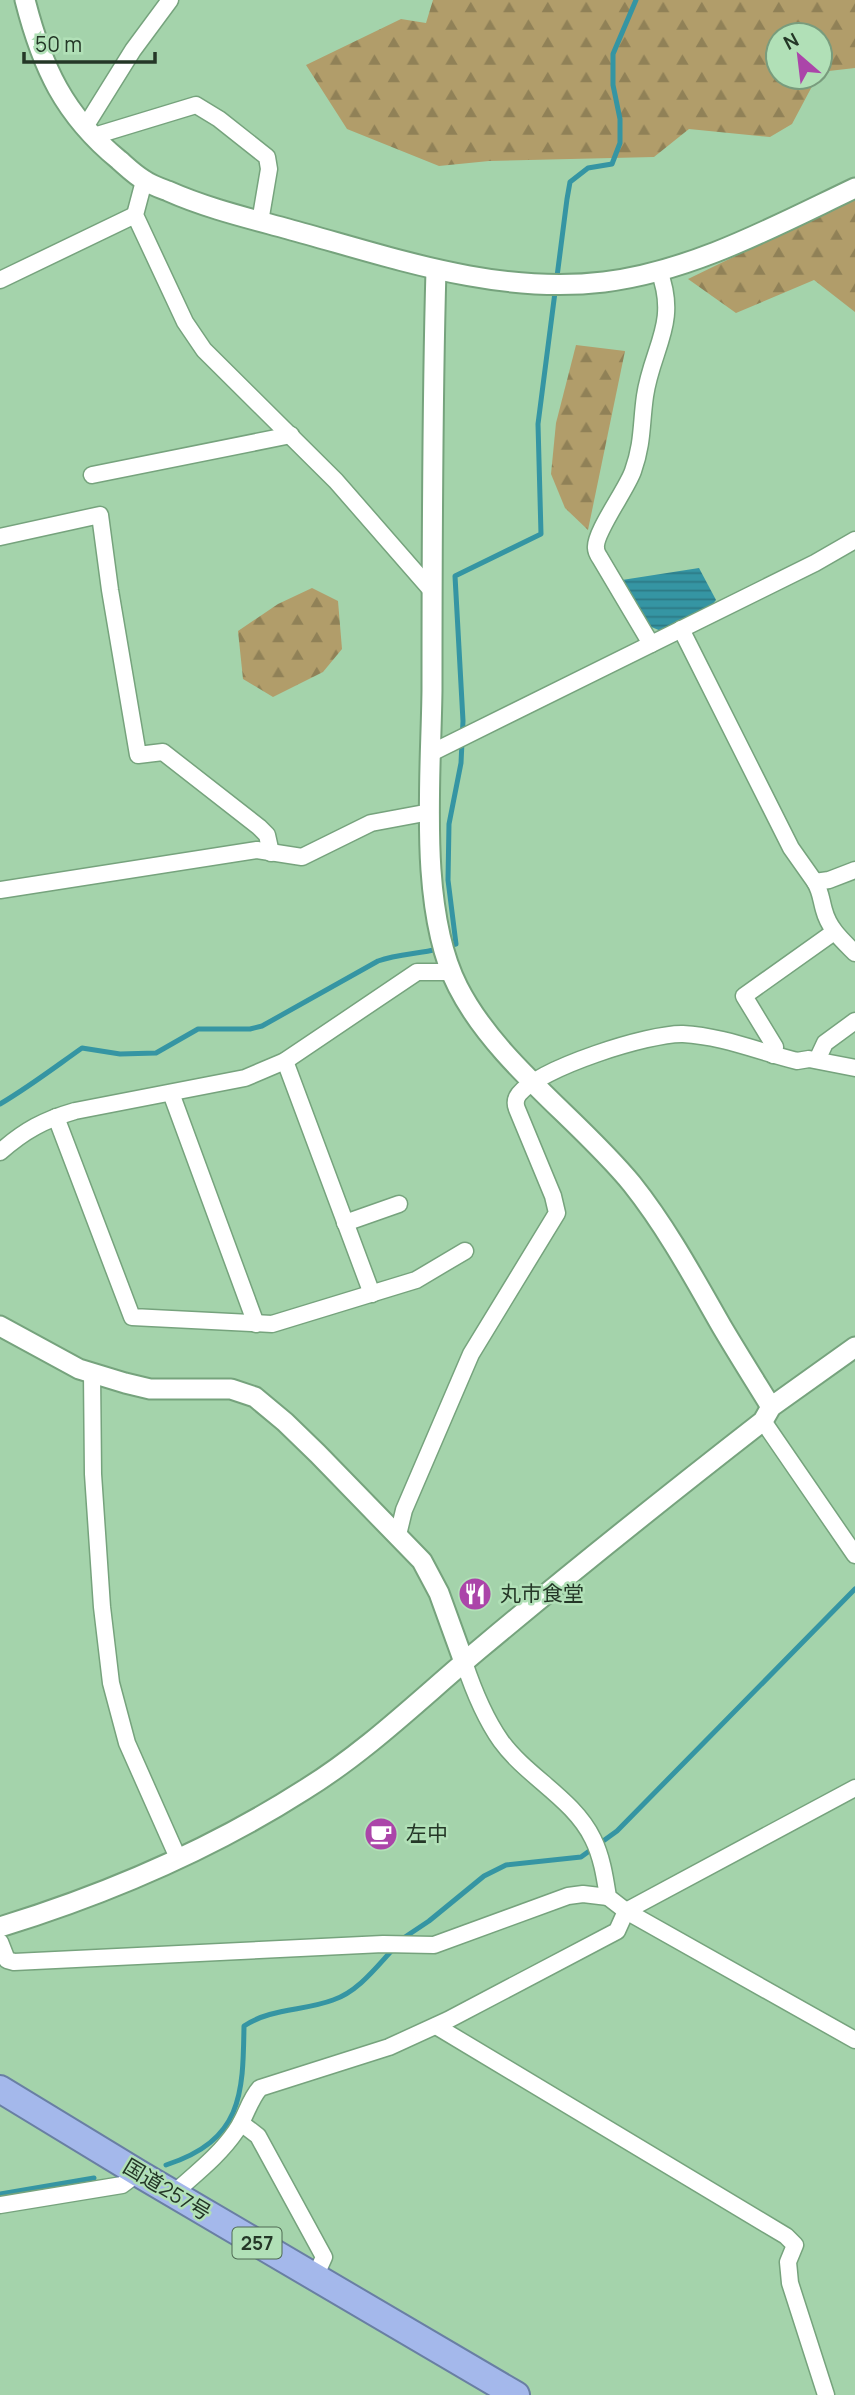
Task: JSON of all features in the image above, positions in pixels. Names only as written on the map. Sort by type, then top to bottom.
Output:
[{"type":"highway","name":"国道257号","points":[[0,2089],[138,2174],[516,2395]]},
{"type":"street","points":[[25,0],[36,44],[48,72],[70,109],[89,132],[144,181],[190,201],[436,270],[511,283],[545,285],[606,282],[659,271],[722,249],[855,188]]},
{"type":"street","points":[[89,132],[133,50],[170,0]]},
{"type":"street","points":[[89,132],[196,105],[219,119],[267,157],[269,169],[260,222]]},
{"type":"street","points":[[144,181],[135,215],[185,322],[204,350],[336,481],[432,591]]},
{"type":"street","points":[[0,280],[135,215]]},
{"type":"street","points":[[436,270],[431,428],[430,812],[432,889],[450,972],[459,991],[497,1043],[613,1161],[634,1186],[689,1268],[767,1414],[855,1555]]},
{"type":"street","points":[[651,644],[596,548],[600,533],[632,474],[641,444],[645,396],[667,305],[666,289],[659,271]]},
{"type":"street","points":[[92,475],[291,435]]},
{"type":"street","points":[[0,537],[100,515],[138,755],[163,752],[259,827],[267,835],[271,853]]},
{"type":"street","points":[[432,753],[815,563],[855,540]]},
{"type":"street","points":[[681,629],[791,848],[821,892],[824,910],[834,932],[855,953]]},
{"type":"street","points":[[0,890],[257,850],[302,857],[371,823],[430,812]]},
{"type":"street","points":[[815,882],[829,880],[855,870]]},
{"type":"street","points":[[773,1055],[775,1047],[744,996],[834,932]]},
{"type":"street","points":[[0,1152],[21,1134],[56,1117],[245,1079],[285,1061],[417,972],[450,972]]},
{"type":"street","points":[[817,1060],[825,1044],[855,1021]]},
{"type":"street","points":[[398,1535],[404,1510],[471,1354],[557,1213],[553,1196],[515,1102],[518,1095],[533,1082],[611,1049],[654,1036],[701,1035],[797,1061],[817,1060],[855,1068]]},
{"type":"street","points":[[285,1061],[372,1294]]},
{"type":"street","points":[[171,1093],[256,1324]]},
{"type":"street","points":[[56,1117],[132,1317],[272,1324],[416,1280],[465,1251]]},
{"type":"street","points":[[345,1223],[399,1205]]},
{"type":"street","points":[[0,1326],[79,1369],[150,1389],[230,1389],[255,1397],[285,1422],[422,1561],[439,1593],[475,1696],[501,1741],[578,1816],[595,1842],[608,1897]]},
{"type":"street","points":[[0,1927],[121,1885],[225,1836],[305,1790],[378,1737],[601,1548],[855,1347]]},
{"type":"street","points":[[92,1373],[93,1474],[102,1607],[111,1683],[127,1743],[178,1858]]},
{"type":"street","points":[[173,2194],[221,2152],[247,2114],[251,2098],[261,2088],[389,2047],[436,2026],[617,1931],[626,1911],[855,1788]]},
{"type":"street","points":[[0,1942],[7,1960],[14,1962],[388,1944],[434,1945],[568,1896],[583,1894],[608,1897],[626,1911],[855,2040]]},
{"type":"street","points":[[436,2026],[786,2236],[795,2245],[788,2262],[790,2283],[826,2395]]},
{"type":"street","points":[[241,2123],[258,2136],[324,2257],[315,2277]]},
{"type":"street","points":[[0,2205],[122,2185],[138,2174]]},
{"type":"green space","points":[[433,0],[855,0],[855,68],[834,70],[834,21],[764,21],[764,91],[810,91],[792,124],[770,137],[689,129],[654,157],[489,161],[439,166],[347,129],[306,65],[401,19],[426,23]]},
{"type":"green space","points":[[855,198],[855,312],[814,280],[736,313],[688,279]]},
{"type":"green space","points":[[576,345],[625,351],[588,530],[565,508],[551,474],[556,423]]},
{"type":"green space","points":[[312,588],[338,601],[342,649],[323,672],[273,697],[243,679],[238,631],[278,604]]},
{"type":"water","points":[[699,568],[716,600],[712,605],[661,631],[649,626],[622,580]]},
{"type":"waterway","points":[[448,946],[456,944],[448,880],[449,824],[461,763],[463,721],[455,576],[541,534],[538,424],[570,182],[588,168],[612,164],[620,143],[620,119],[613,85],[613,54],[636,0]]},
{"type":"waterway","points":[[0,1104],[82,1048],[120,1054],[156,1053],[198,1029],[250,1029],[262,1026],[378,961],[438,949]]},
{"type":"waterway","points":[[402,1939],[429,1921],[484,1876],[506,1865],[581,1857],[617,1831],[855,1589]]},
{"type":"waterway","points":[[166,2165],[191,2155],[210,2143],[224,2128],[233,2112],[242,2074],[244,2026],[265,2016],[322,2004],[342,1996],[367,1977],[395,1947]]},
{"type":"waterway","points":[[0,2194],[94,2178]]},
{"type":"place","name":"丸市食堂","points":[[475,1594]]},
{"type":"place","name":"左中","points":[[381,1834]]}]
